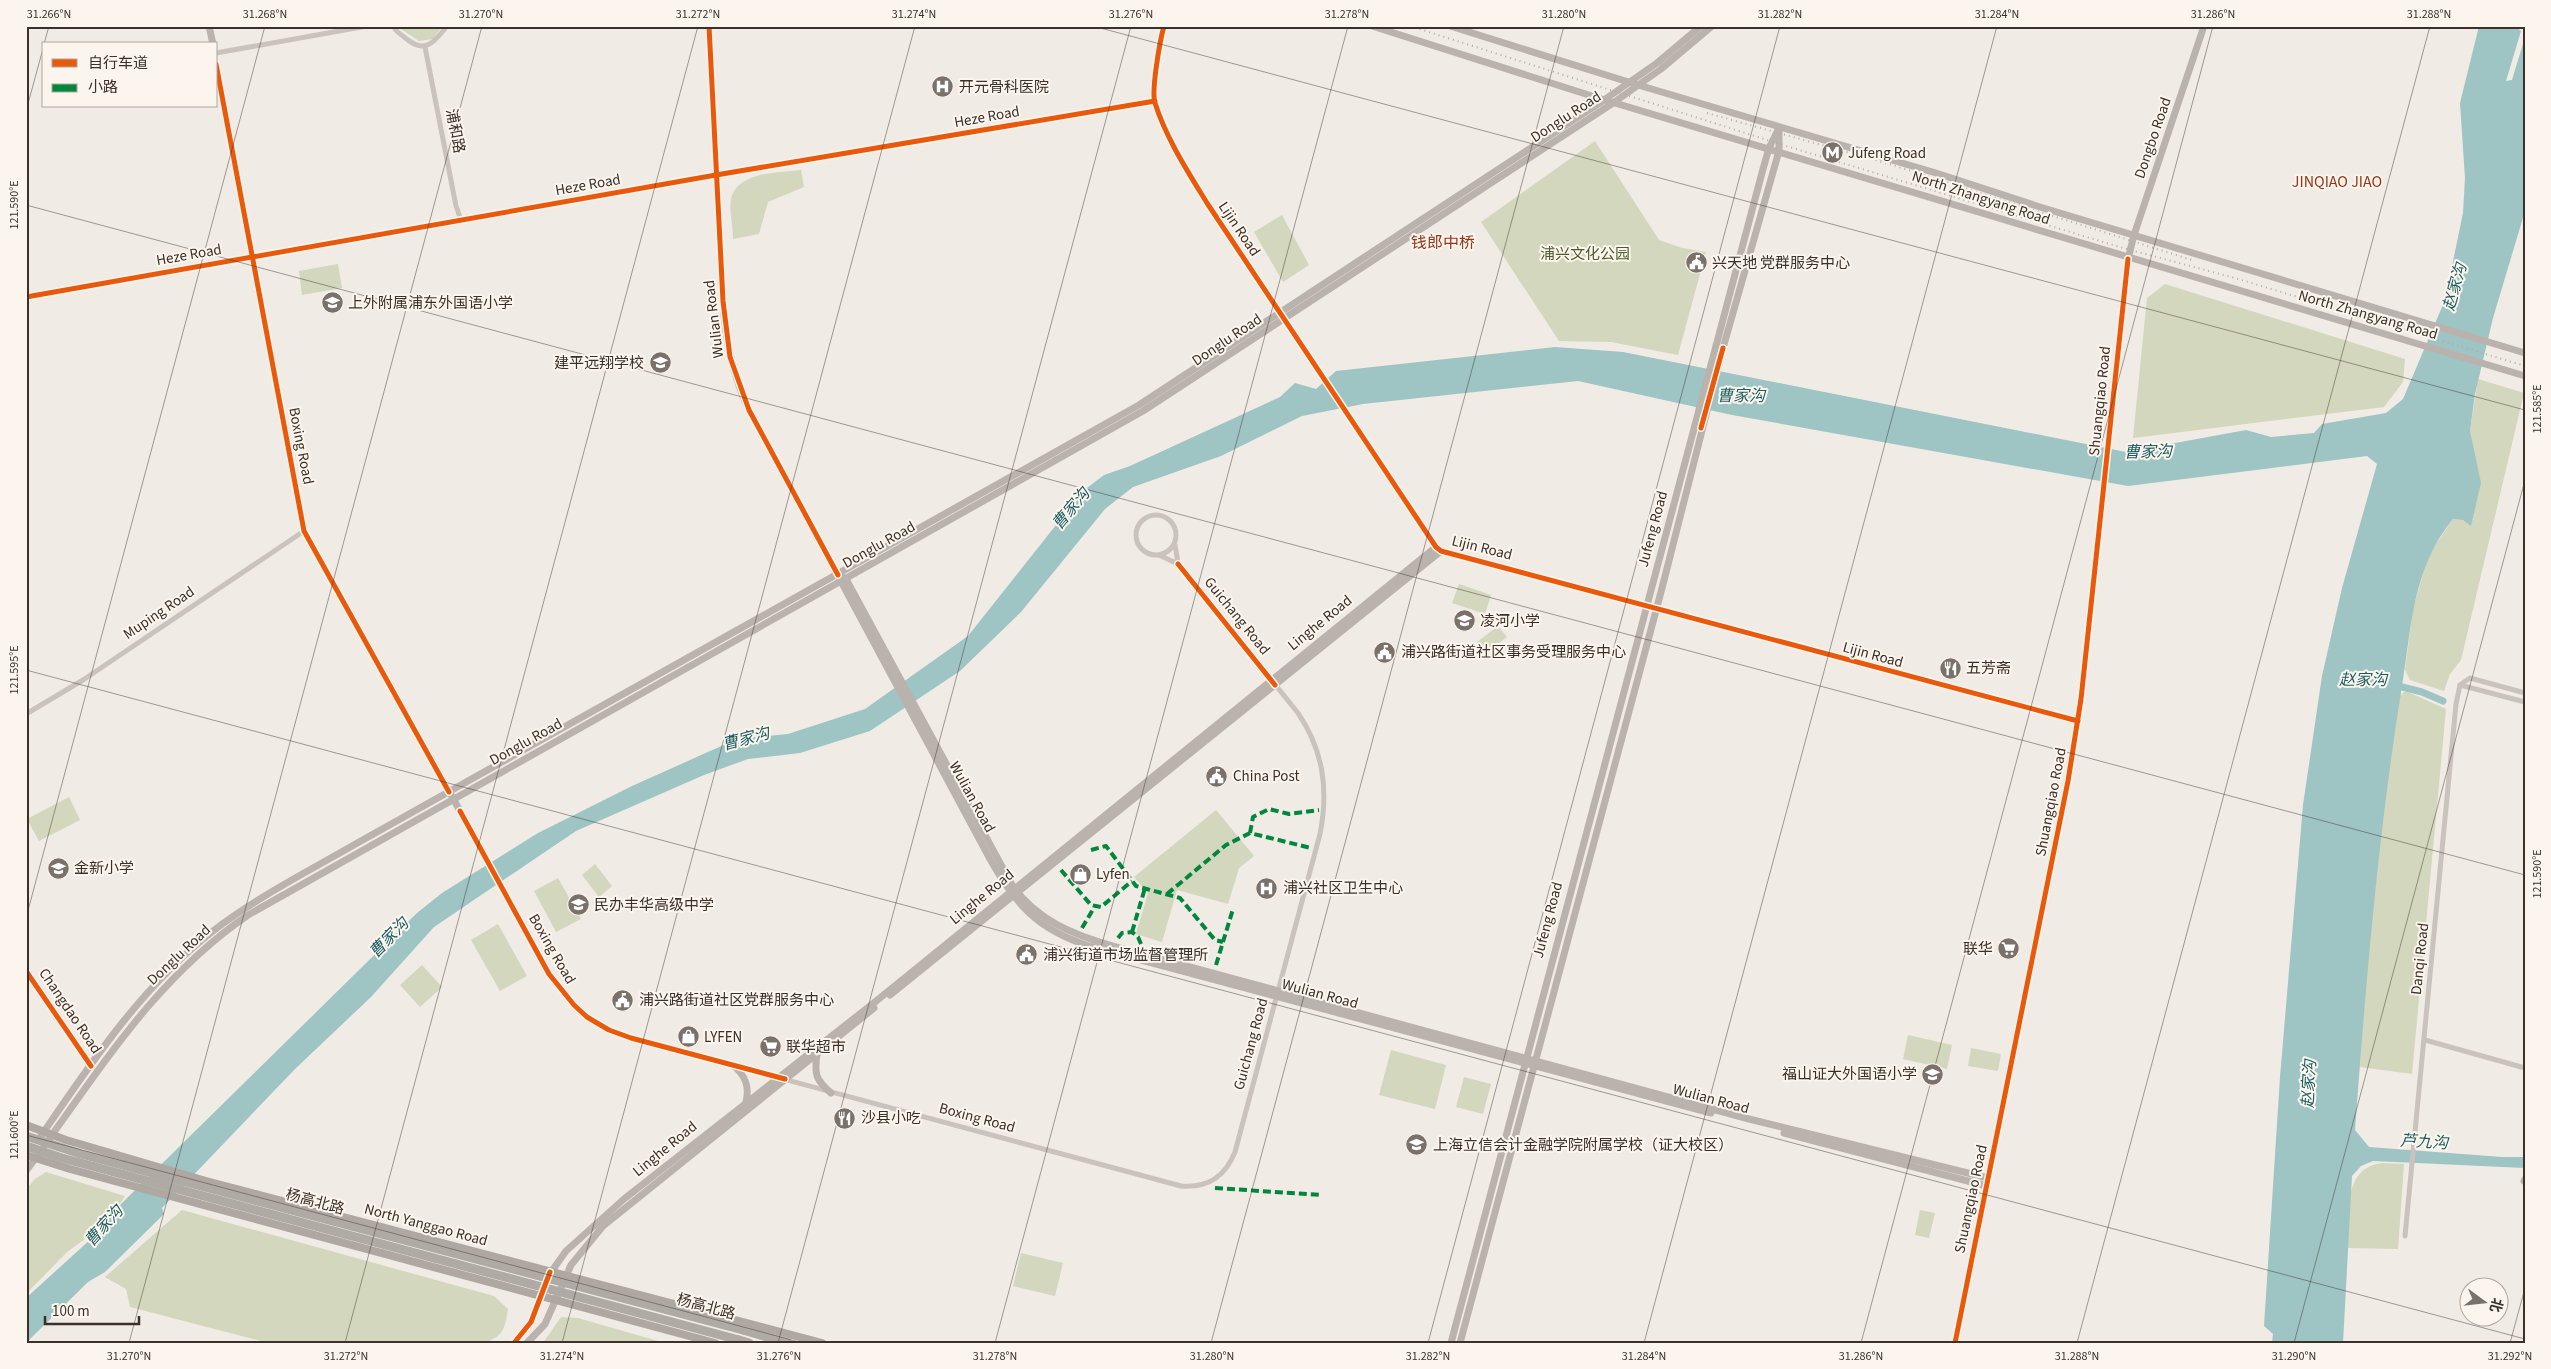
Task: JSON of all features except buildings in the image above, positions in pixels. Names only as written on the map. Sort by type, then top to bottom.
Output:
[{"type":"highway","name":"杨高北路","points":[[26,1136],[81,1154],[788,1343]]},
{"type":"highway","name":"杨高北路","points":[[28,1154],[62,1158],[744,1342]]},
{"type":"main road","points":[[210,26],[213,42]]},
{"type":"main road","name":"Wulian Road","points":[[709,26],[725,330],[734,371],[749,410],[1014,893],[1048,920],[1082,937],[1277,993],[1987,1186]]},
{"type":"main road","name":"North Zhangyang Road","points":[[1372,26],[1604,100],[1779,151],[2128,259],[2525,376]]},
{"type":"main road","name":"North Zhangyang Road","points":[[1450,26],[1638,86],[1927,170],[2134,235],[2392,311],[2525,353]]},
{"type":"main road","name":"Donglu Road","points":[[1282,315],[1629,83],[1672,52],[1701,26]]},
{"type":"main road","name":"Donglu Road","points":[[48,1133],[91,1066],[144,996],[212,932],[267,895],[451,796],[841,579],[1139,405],[1638,86],[1676,58],[1712,26]]},
{"type":"main road","name":"Dongbo Road","points":[[2128,259],[2134,235],[2204,26]]},
{"type":"main road","name":"Boxing Road","points":[[218,75],[304,531],[460,811]]},
{"type":"main road","name":"Jufeng Road","points":[[1451,1343],[1646,606],[1698,427],[1769,148],[1779,128]]},
{"type":"main road","name":"Jufeng Road","points":[[1719,347],[1779,151],[1779,128]]},
{"type":"main road","name":"Shuangqiao Road","points":[[1988,1178],[2066,790],[2078,721],[2128,259]]},
{"type":"main road","name":"Jufeng Road","points":[[1460,1343],[1657,608],[1698,427]]},
{"type":"main road","name":"Linghe Road","points":[[514,1343],[525,1332],[542,1297],[550,1272],[566,1251],[598,1221],[746,1103],[817,1054],[1438,549]]},
{"type":"main road","name":"Donglu Road","points":[[26,1171],[28,1154],[48,1133],[140,1013],[176,974],[207,946],[270,902],[451,796]]},
{"type":"main road","name":"Linghe Road","points":[[526,1343],[546,1324],[571,1265],[603,1226],[781,1078],[1014,893]]},
{"type":"main road","name":"Changdao Road","points":[[26,971],[91,1066]]},
{"type":"main road","points":[[817,1054],[816,1075],[819,1082],[831,1093]]},
{"type":"main road","name":"Wulian Road","points":[[1535,1063],[1749,1119],[1988,1178]]},
{"type":"main road","points":[[733,1065],[742,1073],[746,1082],[746,1103]]},
{"type":"main road","name":"North Yanggao Road","points":[[26,1125],[206,1181],[822,1343]]},
{"type":"main road","points":[[28,1154],[133,1186],[715,1343]]},
{"type":"main road","name":"Shuangqiao Road","points":[[1955,1343],[1987,1186]]},
{"type":"street","points":[[218,53],[367,26]]},
{"type":"street","points":[[393,26],[416,46],[425,47],[434,43],[447,26]]},
{"type":"street","name":"Lijin Road","points":[[1164,26],[1157,64],[1155,101],[1182,162],[1207,203],[1438,549],[2078,721]]},
{"type":"street","name":"浦和路","points":[[425,47],[456,206],[461,220]]},
{"type":"street","name":"Heze Road","points":[[26,297],[716,175],[1155,101]]},
{"type":"street","name":"Guichang Road","points":[[1178,564],[1174,543],[1174,527],[1168,519],[1158,515],[1144,520],[1137,528],[1138,543],[1144,552],[1159,555],[1178,564],[1298,713],[1314,740],[1321,760],[1324,788],[1320,834],[1235,1152],[1226,1171],[1210,1183]]},
{"type":"street","name":"Muping Road","points":[[26,714],[83,680],[304,531]]},
{"type":"street","points":[[1159,555],[1168,551],[1174,543]]},
{"type":"street","points":[[2460,685],[2470,678],[2525,693]]},
{"type":"street","points":[[2460,685],[2525,702]]},
{"type":"street","name":"Danqi Road","points":[[2405,1236],[2456,704],[2460,685]]},
{"type":"street","name":"Boxing Road","points":[[460,811],[553,981],[568,1000],[587,1017],[624,1036],[1181,1186],[1210,1183]]},
{"type":"street","points":[[2424,1040],[2525,1068]]},
{"type":"street","name":"Shuangqiao Road","points":[[1987,1186],[1988,1178]]},
{"type":"green space","points":[[400,26],[442,26],[433,39],[419,41],[401,29]]},
{"type":"green space","name":"浦兴文化公园","points":[[1595,141],[1659,240],[1682,248],[1706,252],[1678,355],[1611,342],[1559,341],[1481,222]]},
{"type":"green space","points":[[801,170],[804,187],[768,202],[759,234],[733,239],[731,199],[735,190],[750,178],[771,173]]},
{"type":"green space","points":[[1282,215],[1309,265],[1283,282],[1254,232]]},
{"type":"green space","points":[[338,264],[342,288],[302,295],[299,271]]},
{"type":"green space","points":[[2165,284],[2405,359],[2403,382],[2384,407],[2133,438],[2147,298]]},
{"type":"green space","points":[[2478,379],[2524,393],[2461,660],[2450,674],[2444,691],[2410,680],[2405,670],[2413,609],[2428,556],[2453,519],[2463,520],[2471,525],[2480,486],[2470,431]]},
{"type":"green space","points":[[1459,584],[1491,595],[1485,614],[1452,603]]},
{"type":"green space","points":[[1498,626],[1507,637],[1486,653],[1477,642]]},
{"type":"green space","points":[[2404,692],[2408,692],[2446,709],[2412,1074],[2360,1067],[2371,928],[2381,835],[2400,696]]},
{"type":"green space","points":[[69,797],[80,820],[39,841],[27,819]]},
{"type":"green space","points":[[1216,810],[1254,856],[1239,868],[1228,904],[1177,890],[1162,942],[1136,934],[1148,893],[1134,877]]},
{"type":"green space","points":[[595,864],[612,886],[599,897],[582,875]]},
{"type":"green space","points":[[558,878],[581,919],[556,932],[534,891]]},
{"type":"green space","points":[[498,924],[527,976],[500,991],[471,940]]},
{"type":"green space","points":[[422,965],[442,987],[420,1007],[400,985]]},
{"type":"green space","points":[[1908,1035],[1952,1045],[1947,1069],[1903,1059]]},
{"type":"green space","points":[[1971,1048],[2001,1054],[1998,1071],[1968,1066]]},
{"type":"green space","points":[[1391,1050],[1446,1065],[1435,1109],[1379,1095]]},
{"type":"green space","points":[[1464,1077],[1491,1084],[1483,1114],[1456,1107]]},
{"type":"green space","points":[[2383,1163],[2404,1164],[2398,1249],[2348,1248],[2350,1195],[2354,1183],[2360,1173],[2370,1166]]},
{"type":"green space","points":[[46,1172],[125,1196],[107,1223],[67,1252],[26,1294],[26,1190],[35,1179]]},
{"type":"green space","points":[[182,1210],[494,1296],[508,1309],[506,1322],[499,1335],[483,1343],[269,1343],[130,1307],[126,1289],[105,1277]]},
{"type":"green space","points":[[1920,1210],[1935,1213],[1929,1238],[1915,1235]]},
{"type":"green space","points":[[1021,1253],[1063,1263],[1055,1296],[1013,1286]]},
{"type":"green space","points":[[561,1317],[578,1318],[665,1343],[543,1343]]},
{"type":"water","points":[[2479,26],[2515,26],[2521,31],[2506,81],[2512,80],[2525,37],[2525,211],[2493,318],[2475,394],[2470,431],[2481,483],[2471,526],[2463,520],[2453,519],[2439,538],[2421,578],[2412,620],[2379,852],[2355,1130],[2369,1147],[2525,1157],[2525,1168],[2373,1161],[2361,1166],[2352,1176],[2343,1343],[2272,1343],[2273,1334],[2264,1326],[2280,1077],[2303,805],[2322,676],[2342,588],[2377,464],[2367,456],[2128,486],[1732,415],[1578,381],[1363,404],[1302,416],[1221,456],[1133,487],[1105,509],[1021,612],[960,671],[870,731],[800,753],[748,759],[704,775],[576,831],[434,927],[371,997],[295,1069],[162,1208],[164,1214],[105,1272],[88,1282],[26,1343],[26,1298],[92,1238],[122,1203],[417,913],[442,893],[538,833],[632,786],[737,739],[788,734],[865,709],[968,636],[1083,491],[1104,475],[1130,466],[1280,397],[1295,383],[1316,389],[1336,371],[1555,347],[1623,352],[2126,452],[2246,430],[2271,437],[2314,433],[2322,424],[2386,413],[2403,399],[2445,300],[2463,213],[2465,178],[2460,103]]},
{"type":"waterway","name":"赵家沟","points":[[2394,685],[2422,692],[2443,701]]},
{"type":"railway","points":[[1410,26],[1786,146],[2123,248],[2235,278],[2525,366]]},
{"type":"railway","points":[[1707,113],[1886,163],[2195,261]]},
{"type":"marked path","points":[[1250,833],[1253,817],[1269,809],[1289,814],[1319,810]]},
{"type":"marked path","points":[[1167,894],[1226,845],[1250,833],[1311,848]]},
{"type":"marked path","points":[[1091,850],[1106,846],[1136,886],[1180,898],[1215,940],[1223,942]]},
{"type":"marked path","points":[[1061,870],[1091,905],[1101,907],[1132,881]]},
{"type":"marked path","points":[[1132,932],[1145,888]]},
{"type":"marked path","points":[[1082,928],[1095,906]]},
{"type":"marked path","points":[[1216,965],[1233,909]]},
{"type":"marked path","points":[[1118,938],[1122,933],[1132,932],[1138,937],[1141,944]]},
{"type":"marked path","points":[[1215,1188],[1321,1195]]},
{"type":"cycle path","points":[[709,26],[723,301],[730,357],[749,410],[838,575]]},
{"type":"cycle path","points":[[1164,26],[1156,65],[1154,97],[1171,142],[1207,203],[1436,547],[1441,551],[2078,721]]},
{"type":"cycle path","points":[[218,75],[304,531],[449,792]]},
{"type":"cycle path","points":[[26,297],[716,175],[1155,101]]},
{"type":"cycle path","points":[[1955,1343],[2068,781],[2081,699],[2128,259]]},
{"type":"cycle path","points":[[1701,428],[1723,348]]},
{"type":"cycle path","points":[[1178,564],[1275,685]]},
{"type":"cycle path","points":[[460,811],[549,974],[574,1005],[587,1017],[609,1030],[631,1038],[785,1079]]},
{"type":"cycle path","points":[[26,971],[91,1066]]},
{"type":"cycle path","points":[[514,1343],[531,1322],[550,1272]]},
{"type":"place","name":"开元骨科医院","points":[[943,87]]},
{"type":"place","name":"Jufeng Road","points":[[1832,153]]},
{"type":"place","name":"兴天地 党群服务中心","points":[[1696,263]]},
{"type":"place","name":"上外附属浦东外国语小学","points":[[332,303]]},
{"type":"place","name":"建平远翔学校","points":[[660,363]]},
{"type":"place","name":"凌河小学","points":[[1464,621]]},
{"type":"place","name":"浦兴路街道社区事务受理服务中心","points":[[1385,652]]},
{"type":"place","name":"五芳斋","points":[[1950,668]]},
{"type":"place","name":"China Post","points":[[1217,776]]},
{"type":"place","name":"金新小学","points":[[58,868]]},
{"type":"place","name":"Lyfen","points":[[1080,874]]},
{"type":"place","name":"浦兴社区卫生中心","points":[[1267,888]]},
{"type":"place","name":"民办丰华高级中学","points":[[578,905]]},
{"type":"place","name":"联华","points":[[2009,949]]},
{"type":"place","name":"浦兴街道市场监督管理所","points":[[1027,955]]},
{"type":"place","name":"浦兴路街道社区党群服务中心","points":[[623,1000]]},
{"type":"place","name":"LYFEN","points":[[688,1037]]},
{"type":"place","name":"联华超市","points":[[770,1047]]},
{"type":"place","name":"福山证大外国语小学","points":[[1933,1074]]},
{"type":"place","name":"沙县小吃","points":[[845,1118]]},
{"type":"place","name":"上海立信会计金融学院附属学校（证大校区）","points":[[1417,1145]]},
{"type":"district","name":"JINQIAO JIAO","points":[[2337,182]]},
{"type":"district","name":"钱郎中桥","points":[[1443,243]]},
{"type":"water label","name":"曹家沟","points":[[1741,396]]},
{"type":"water label","name":"曹家沟","points":[[2148,452]]},
{"type":"water label","name":"曹家沟","points":[[1071,509]]},
{"type":"water label","name":"曹家沟","points":[[746,739]]},
{"type":"water label","name":"曹家沟","points":[[389,938]]},
{"type":"water label","name":"芦九沟","points":[[2424,1142]]},
{"type":"water label","name":"曹家沟","points":[[104,1226]]}]
